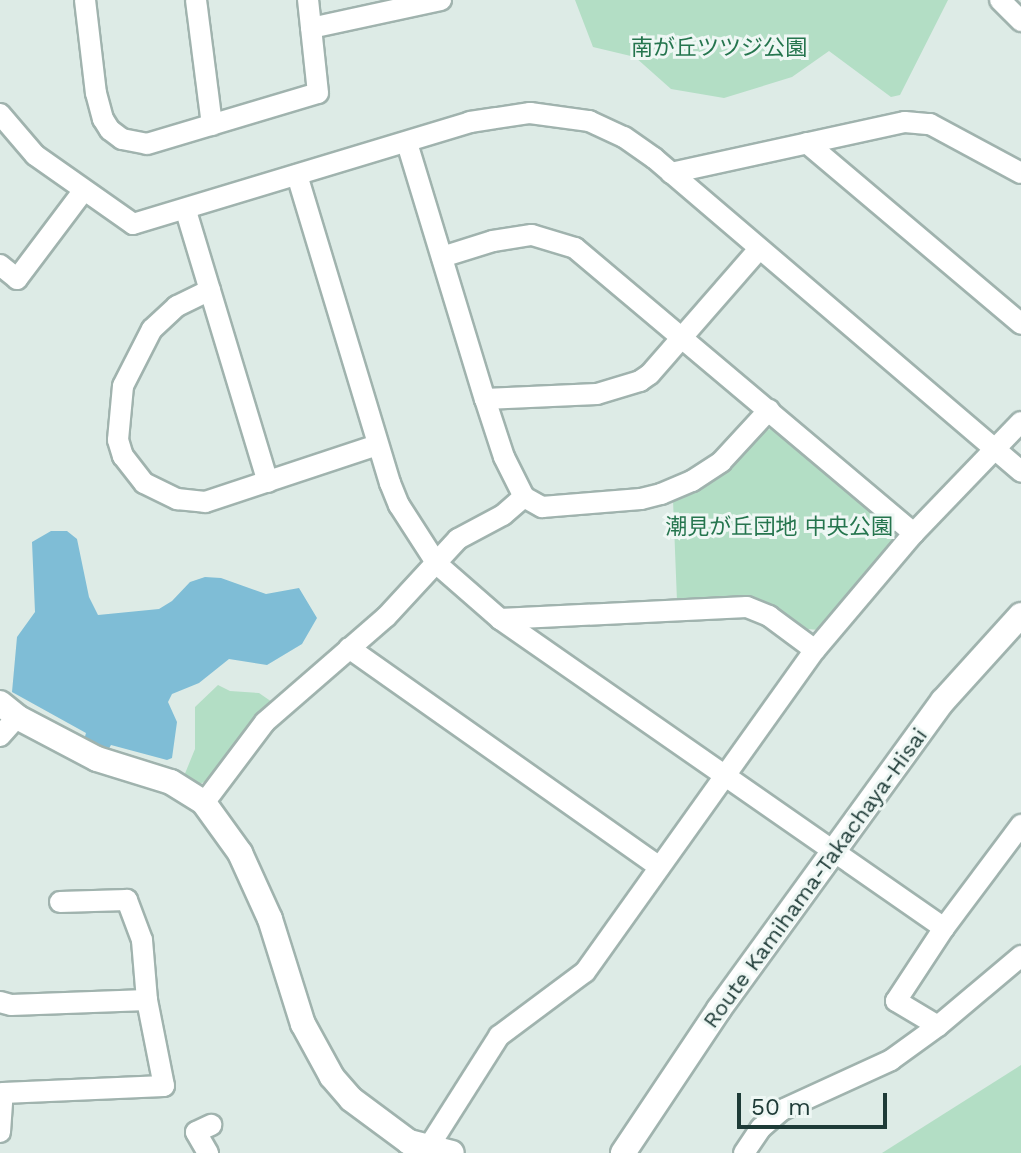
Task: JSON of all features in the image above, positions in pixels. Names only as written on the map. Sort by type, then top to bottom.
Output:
[{"type":"main road","name":"Route Kamihama-Takachaya-Hisai","points":[[623,1153],[719,1009],[943,701],[1021,615]]},
{"type":"main road","points":[[8,710],[97,759],[171,782],[204,803],[232,840],[258,892],[313,1048],[351,1099],[409,1142],[452,1153]]},
{"type":"street","points":[[85,0],[96,93],[110,130],[122,139],[147,144],[318,93],[308,0]]},
{"type":"street","points":[[196,0],[212,125]]},
{"type":"street","points":[[311,28],[441,0]]},
{"type":"street","points":[[1000,0],[1021,21]]},
{"type":"street","points":[[0,114],[35,155],[133,224],[186,211],[490,118],[550,113],[589,121],[624,137],[671,173],[1021,472]]},
{"type":"street","points":[[671,173],[905,122],[922,122],[1021,173]]},
{"type":"street","points":[[407,143],[504,457],[524,497],[542,507],[641,499],[678,488],[721,462],[769,410]]},
{"type":"street","points":[[807,143],[1021,324]]},
{"type":"street","points":[[297,175],[377,445],[399,505],[437,564],[500,619],[944,928]]},
{"type":"street","points":[[0,265],[17,279],[84,190]]},
{"type":"street","points":[[186,211],[268,482]]},
{"type":"street","points":[[442,257],[515,236],[532,235],[562,242],[587,257],[914,533]]},
{"type":"street","points":[[485,399],[597,394],[627,386],[650,374],[759,249]]},
{"type":"street","points":[[210,290],[163,318],[134,359],[120,400],[118,440],[123,456],[144,483],[159,493],[186,501],[205,502],[377,445]]},
{"type":"street","points":[[428,1148],[499,1036],[585,972],[815,650],[914,533],[1021,422]]},
{"type":"street","points":[[204,803],[265,722],[386,617],[458,539],[503,515],[524,497]]},
{"type":"street","points":[[500,619],[747,607],[769,616],[815,650]]},
{"type":"street","points":[[349,648],[659,867]]},
{"type":"street","points":[[0,736],[8,710]]},
{"type":"street","points":[[938,1026],[896,1001],[944,928],[1021,825]]},
{"type":"street","points":[[0,1132],[3,1093],[164,1086],[147,1000],[142,940],[127,900],[60,902]]},
{"type":"street","points":[[744,1153],[768,1121],[789,1105],[866,1074],[938,1026],[1021,956]]},
{"type":"street","points":[[0,1002],[11,1005],[147,1000]]},
{"type":"street","points":[[208,1153],[196,1132],[211,1125]]},
{"type":"green space","name":"南が丘ツツジ公園","points":[[575,0],[948,0],[900,95],[891,97],[829,51],[792,77],[724,98],[671,89],[635,57],[593,47]]},
{"type":"green space","name":"潮見が丘団地 中央公園","points":[[774,428],[895,527],[896,540],[820,630],[807,629],[751,597],[677,601],[673,500],[719,477],[763,431]]},
{"type":"green space","points":[[218,685],[230,691],[259,693],[272,702],[208,780],[198,785],[184,776],[195,749],[195,707]]},
{"type":"green space","points":[[1021,1065],[1021,1153],[882,1153]]},
{"type":"water","points":[[51,531],[67,531],[77,539],[89,597],[98,615],[159,609],[172,601],[190,582],[205,577],[221,578],[266,594],[299,588],[317,618],[302,644],[267,665],[229,659],[199,683],[172,694],[168,702],[177,722],[172,758],[167,760],[111,745],[107,752],[84,740],[86,733],[12,692],[17,637],[35,612],[32,542]]}]
